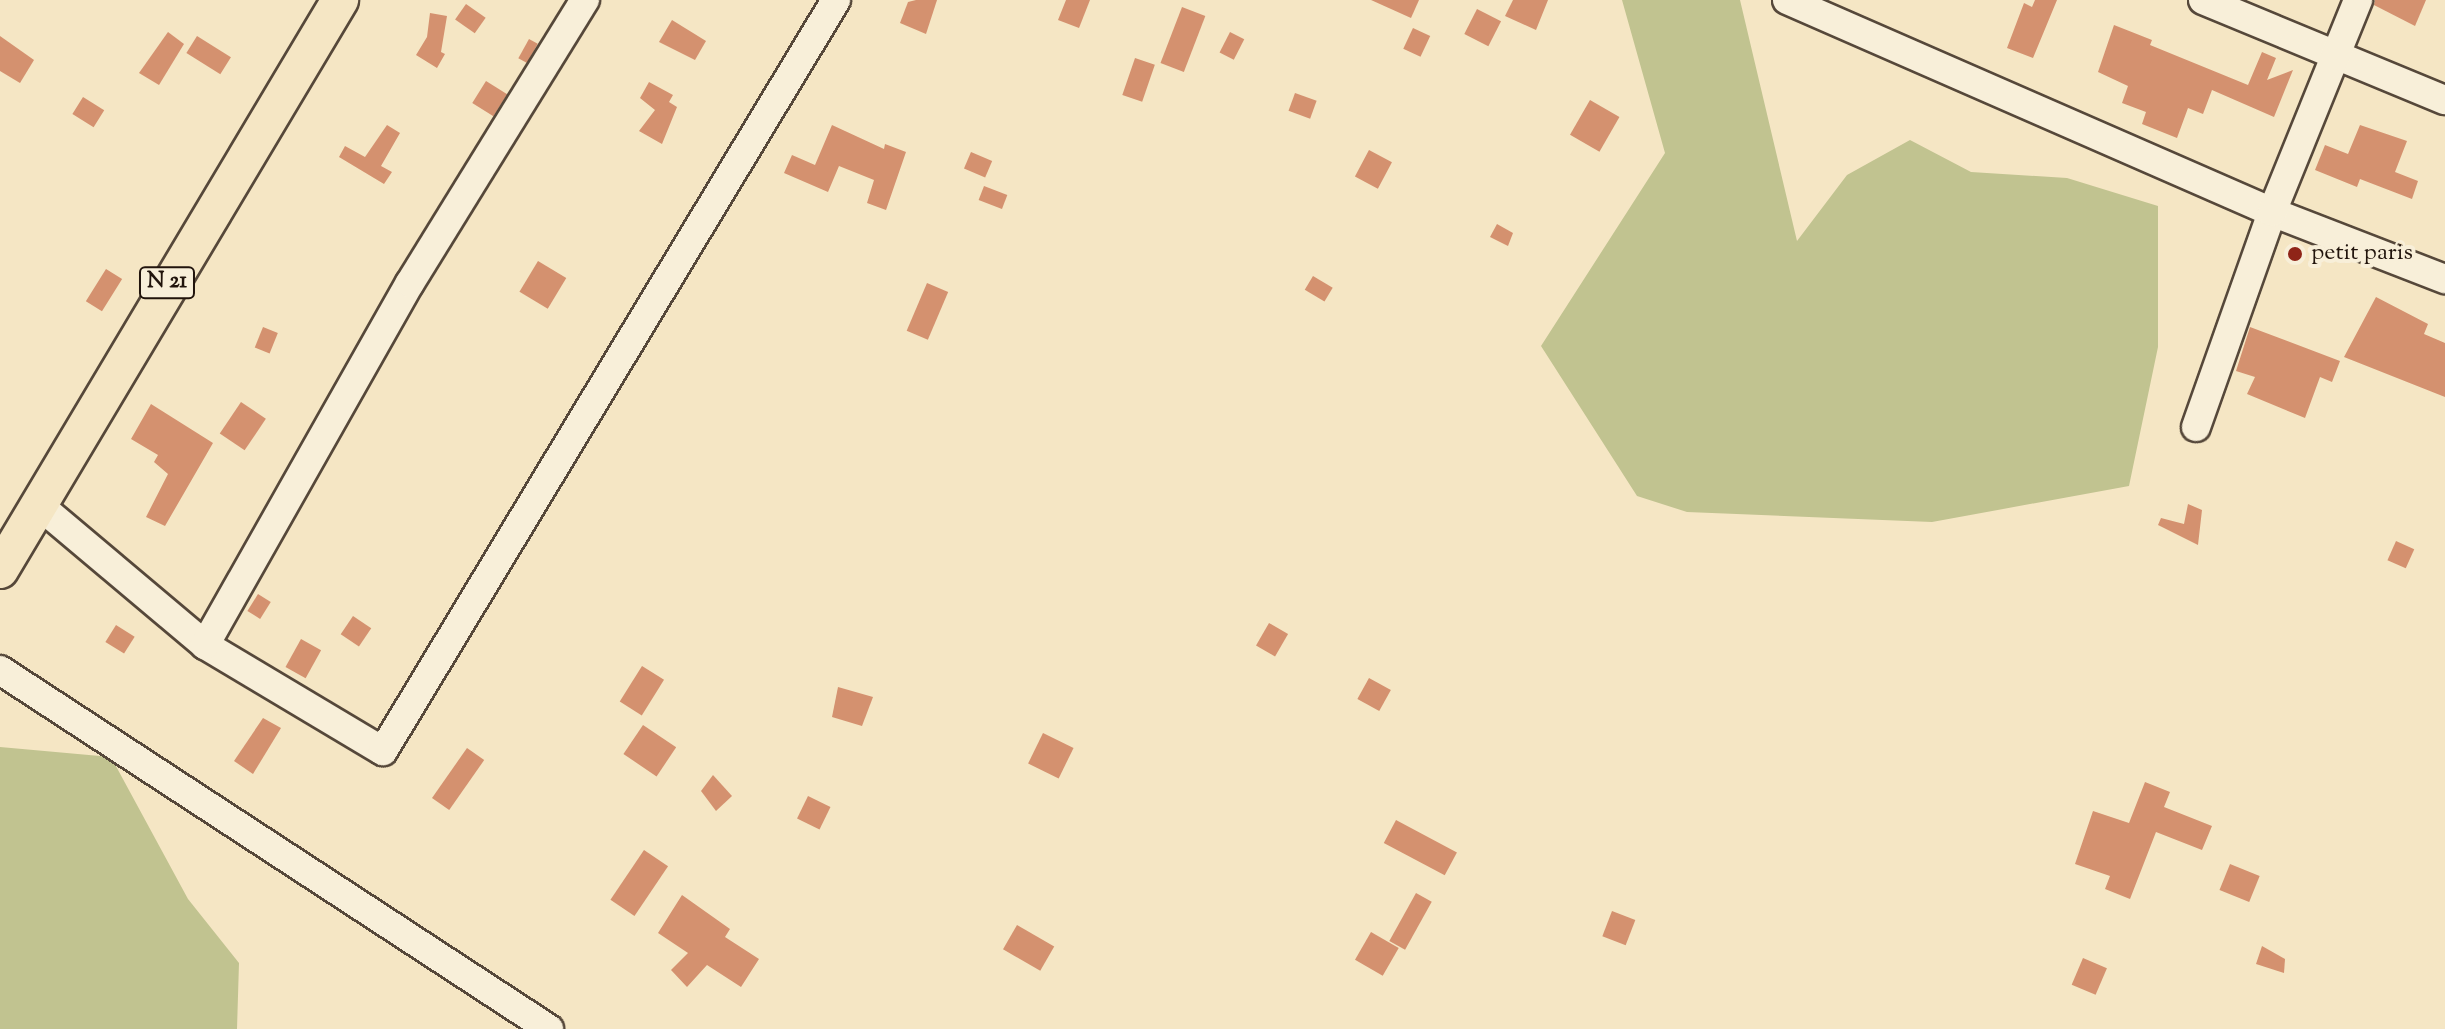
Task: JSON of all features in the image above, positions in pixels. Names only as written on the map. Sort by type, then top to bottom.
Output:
[{"type":"main road","name":"N 21","points":[[0,570],[340,0]]},
{"type":"street","points":[[205,645],[410,283],[585,0]]},
{"type":"street","points":[[40,506],[205,645],[383,751],[836,0]]},
{"type":"street","points":[[1787,0],[1834,8],[2272,212],[2445,279]]},
{"type":"street","points":[[2203,0],[2445,100]]},
{"type":"street","points":[[2196,427],[2272,212],[2358,0]]},
{"type":"street","points":[[0,670],[549,1029]]},
{"type":"green space","points":[[1622,0],[1740,0],[1797,241],[1847,175],[1910,140],[1971,172],[2067,178],[2158,206],[2158,347],[2129,486],[1932,522],[1687,512],[1637,496],[1541,346],[1665,153]]},
{"type":"green space","points":[[0,747],[111,757],[188,899],[239,963],[237,1029],[0,1029]]},
{"type":"building","points":[[937,0],[926,34],[900,23],[908,2]]},
{"type":"building","points":[[1066,0],[1090,0],[1079,28],[1058,20]]},
{"type":"building","points":[[1371,0],[1419,0],[1411,18]]},
{"type":"building","points":[[1513,0],[1548,0],[1536,30],[1505,16]]},
{"type":"building","points":[[2035,0],[2057,0],[2033,58],[2007,48],[2024,3],[2032,7]]},
{"type":"building","points":[[2375,0],[2426,0],[2415,26],[2374,5]]},
{"type":"building","points":[[466,4],[486,18],[475,33],[455,20]]},
{"type":"building","points":[[1182,7],[1205,16],[1184,72],[1160,63]]},
{"type":"building","points":[[1477,9],[1501,21],[1488,46],[1464,34]]},
{"type":"building","points":[[430,13],[447,16],[441,52],[445,54],[437,68],[416,55],[427,37]]},
{"type":"building","points":[[672,20],[706,41],[695,60],[659,42]]},
{"type":"building","points":[[2114,25],[2152,40],[2150,45],[2248,85],[2262,52],[2276,58],[2267,80],[2293,70],[2274,117],[2212,90],[2203,114],[2188,108],[2177,138],[2142,124],[2146,112],[2122,103],[2128,86],[2098,72]]},
{"type":"building","points":[[1413,28],[1430,36],[1420,57],[1403,49]]},
{"type":"building","points":[[168,32],[184,44],[159,85],[139,73]]},
{"type":"building","points":[[1230,32],[1244,39],[1234,60],[1220,52]]},
{"type":"building","points":[[0,36],[34,60],[20,83],[0,71]]},
{"type":"building","points":[[197,36],[231,57],[220,74],[186,53]]},
{"type":"building","points":[[529,39],[538,44],[527,63],[518,58]]},
{"type":"building","points":[[1135,58],[1155,65],[1142,102],[1122,95]]},
{"type":"building","points":[[486,81],[507,94],[493,116],[472,103]]},
{"type":"building","points":[[649,82],[673,95],[669,102],[677,107],[662,144],[639,131],[655,110],[640,98]]},
{"type":"building","points":[[1295,93],[1317,101],[1310,119],[1289,111]]},
{"type":"building","points":[[83,97],[104,110],[94,127],[72,114]]},
{"type":"building","points":[[1590,100],[1619,117],[1599,152],[1570,135]]},
{"type":"building","points":[[387,125],[400,133],[381,166],[392,172],[384,184],[339,157],[345,146],[365,157]]},
{"type":"building","points":[[832,125],[884,149],[885,144],[906,152],[886,210],[867,203],[874,180],[839,166],[828,192],[784,173],[792,155],[815,165]]},
{"type":"building","points":[[2360,125],[2407,141],[2395,172],[2418,181],[2412,199],[2360,179],[2357,187],[2315,170],[2325,145],[2348,154]]},
{"type":"building","points":[[1369,150],[1392,162],[1378,189],[1355,176]]},
{"type":"building","points":[[971,152],[992,161],[985,178],[964,169]]},
{"type":"building","points":[[984,186],[1007,195],[1002,209],[979,200]]},
{"type":"building","points":[[1497,224],[1513,233],[1508,246],[1490,237]]},
{"type":"building","points":[[538,261],[566,278],[548,309],[519,292]]},
{"type":"building","points":[[106,269],[122,279],[102,311],[86,301]]},
{"type":"building","points":[[1313,276],[1333,288],[1324,302],[1305,290]]},
{"type":"building","points":[[927,283],[948,292],[928,340],[907,331]]},
{"type":"building","points":[[2376,297],[2428,324],[2424,334],[2445,343],[2445,397],[2344,357]]},
{"type":"building","points":[[263,327],[278,333],[270,353],[255,347]]},
{"type":"building","points":[[2250,327],[2340,361],[2332,382],[2320,377],[2305,418],[2247,394],[2255,377],[2236,371]]},
{"type":"building","points":[[241,402],[266,419],[245,450],[220,434]]},
{"type":"building","points":[[151,404],[213,443],[165,526],[146,517],[168,474],[154,462],[158,455],[131,439]]},
{"type":"building","points":[[2188,504],[2202,510],[2198,545],[2158,525],[2161,518],[2184,524]]},
{"type":"building","points":[[2396,541],[2414,549],[2406,568],[2387,560]]},
{"type":"building","points":[[258,594],[271,602],[260,619],[247,611]]},
{"type":"building","points":[[353,616],[371,628],[359,647],[341,634]]},
{"type":"building","points":[[1269,623],[1288,634],[1275,657],[1256,646]]},
{"type":"building","points":[[116,625],[135,637],[124,654],[105,642]]},
{"type":"building","points":[[301,639],[321,650],[306,678],[285,667]]},
{"type":"building","points":[[642,666],[664,680],[642,715],[620,702]]},
{"type":"building","points":[[1369,678],[1391,690],[1379,711],[1357,699]]},
{"type":"building","points":[[838,687],[873,697],[862,726],[832,717]]},
{"type":"building","points":[[263,718],[281,728],[253,774],[234,761]]},
{"type":"building","points":[[643,725],[676,747],[657,776],[623,754]]},
{"type":"building","points":[[1043,733],[1074,748],[1059,778],[1028,764]]},
{"type":"building","points":[[467,748],[484,760],[449,810],[432,798]]},
{"type":"building","points":[[713,775],[732,796],[716,811],[701,791]]},
{"type":"building","points":[[2145,782],[2170,792],[2164,807],[2212,826],[2202,850],[2156,832],[2130,899],[2105,889],[2110,876],[2075,864],[2093,811],[2129,823]]},
{"type":"building","points":[[808,796],[830,807],[820,829],[797,818]]},
{"type":"building","points":[[1396,820],[1457,852],[1445,875],[1384,843]]},
{"type":"building","points":[[644,850],[668,866],[634,916],[610,900]]},
{"type":"building","points":[[2230,864],[2260,876],[2249,902],[2220,890]]},
{"type":"building","points":[[1416,893],[1432,902],[1405,950],[1389,941]]},
{"type":"building","points":[[682,895],[730,929],[725,937],[759,959],[741,987],[707,965],[687,987],[671,970],[688,953],[658,933]]},
{"type":"building","points":[[1612,911],[1635,920],[1626,945],[1602,936]]},
{"type":"building","points":[[1017,925],[1054,946],[1040,971],[1003,949]]},
{"type":"building","points":[[1371,932],[1399,948],[1383,976],[1355,960]]},
{"type":"building","points":[[2262,946],[2285,959],[2284,973],[2256,964]]},
{"type":"building","points":[[2083,958],[2107,968],[2096,995],[2072,985]]},
{"type":"place","name":"petit paris","points":[[2295,254]]}]
